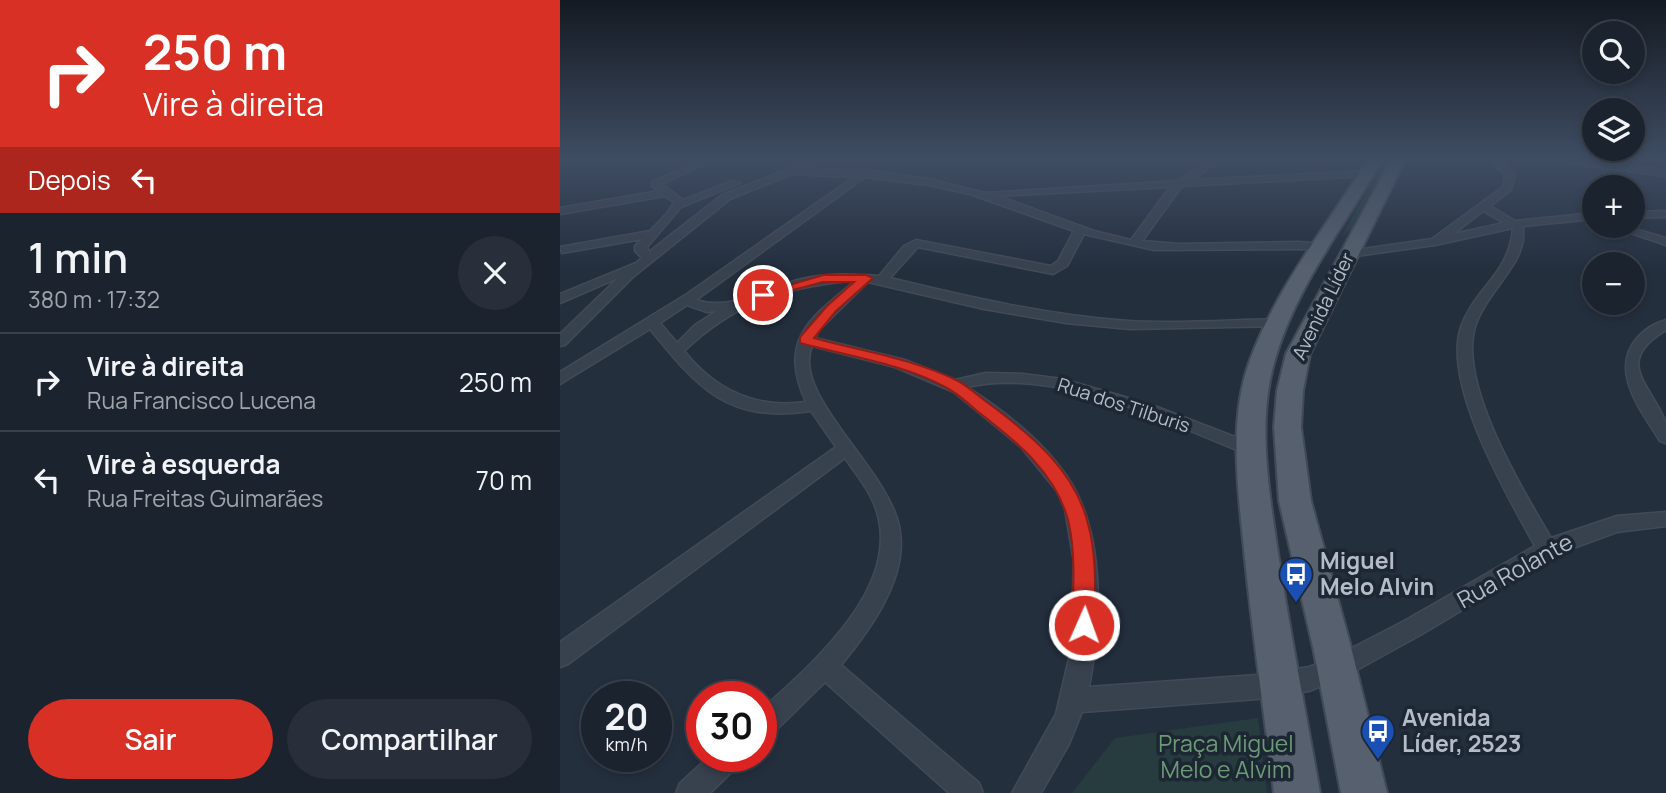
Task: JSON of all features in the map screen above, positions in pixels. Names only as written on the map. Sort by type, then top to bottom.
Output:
[{"type":"main road","name":"Avenida Líder","points":[[1297,793],[1282,685],[1270,623],[1250,449],[1261,364],[1278,323],[1353,195]]},
{"type":"main road","name":"Avenida Líder","points":[[1364,793],[1296,510],[1286,422],[1290,379],[1298,354],[1380,195]]},
{"type":"main road","points":[[1320,307],[1318,295],[1336,258],[1332,251],[1322,246]]},
{"type":"street","points":[[560,211],[653,195]]},
{"type":"street","points":[[669,195],[677,199],[678,205]]},
{"type":"street","points":[[646,260],[641,251],[650,234],[678,205],[704,195]]},
{"type":"street","points":[[560,342],[646,260],[729,195]]},
{"type":"street","points":[[560,379],[687,301],[834,195]]},
{"type":"street","points":[[983,195],[1080,231],[1133,244],[1206,250],[1322,246]]},
{"type":"street","points":[[1133,244],[1169,195]]},
{"type":"street","points":[[1435,242],[1499,195]]},
{"type":"street","points":[[1483,207],[1514,224],[1519,230],[1513,252],[1501,277],[1467,328],[1465,356],[1480,413],[1495,450],[1519,499],[1548,548]]},
{"type":"street","points":[[1645,215],[1666,214]]},
{"type":"street","points":[[1349,254],[1435,242],[1514,224],[1582,218]]},
{"type":"street","points":[[777,712],[825,667],[849,639],[870,604],[888,562],[892,533],[886,504],[866,470],[814,406],[801,363],[805,340],[831,309],[874,279],[916,243],[1054,270],[1063,263],[1080,231]]},
{"type":"street","points":[[561,253],[650,234]]},
{"type":"street","points":[[1645,235],[1666,242]]},
{"type":"street","points":[[560,299],[646,260]]},
{"type":"street","points":[[687,301],[707,307],[735,305],[804,282],[848,277],[874,279],[1066,319],[1130,324],[1278,323]]},
{"type":"street","points":[[676,351],[700,328],[735,305]]},
{"type":"street","points":[[653,323],[702,381],[746,405],[784,411],[814,406]]},
{"type":"street","points":[[1666,324],[1648,332],[1634,346],[1630,363],[1634,379],[1666,437]]},
{"type":"street","points":[[805,340],[909,368],[953,385],[1002,421],[1046,461],[1071,501],[1084,554],[1085,605],[1074,700],[1026,793]]},
{"type":"street","name":"Rua dos Tilburis","points":[[953,385],[986,376],[1054,382],[1108,397],[1250,449]]},
{"type":"street","points":[[560,656],[848,449]]},
{"type":"street","name":"Rua Rolante","points":[[1074,700],[1282,685],[1309,679],[1336,669],[1511,572],[1548,548],[1617,524],[1666,519]]},
{"type":"street","points":[[825,667],[969,793]]},
{"type":"street","points":[[690,793],[713,772]]},
{"type":"green space","points":[[1365,195],[1370,195],[1350,230],[1343,235]]},
{"type":"green space","name":"Praça Miguel Melo e Alvim","points":[[1258,718],[1267,793],[1072,793],[1115,738]]},
{"type":"place","name":"Miguel Melo Alvin","points":[[1296,604]]},
{"type":"place","name":"Avenida Líder, 2523","points":[[1378,761]]},
{"type":"route","points":[[763,295],[804,282],[848,277],[866,278],[812,328],[805,340],[909,368],[953,385],[1002,421],[1046,461],[1067,491],[1078,522],[1084,554],[1084,625]]}]
